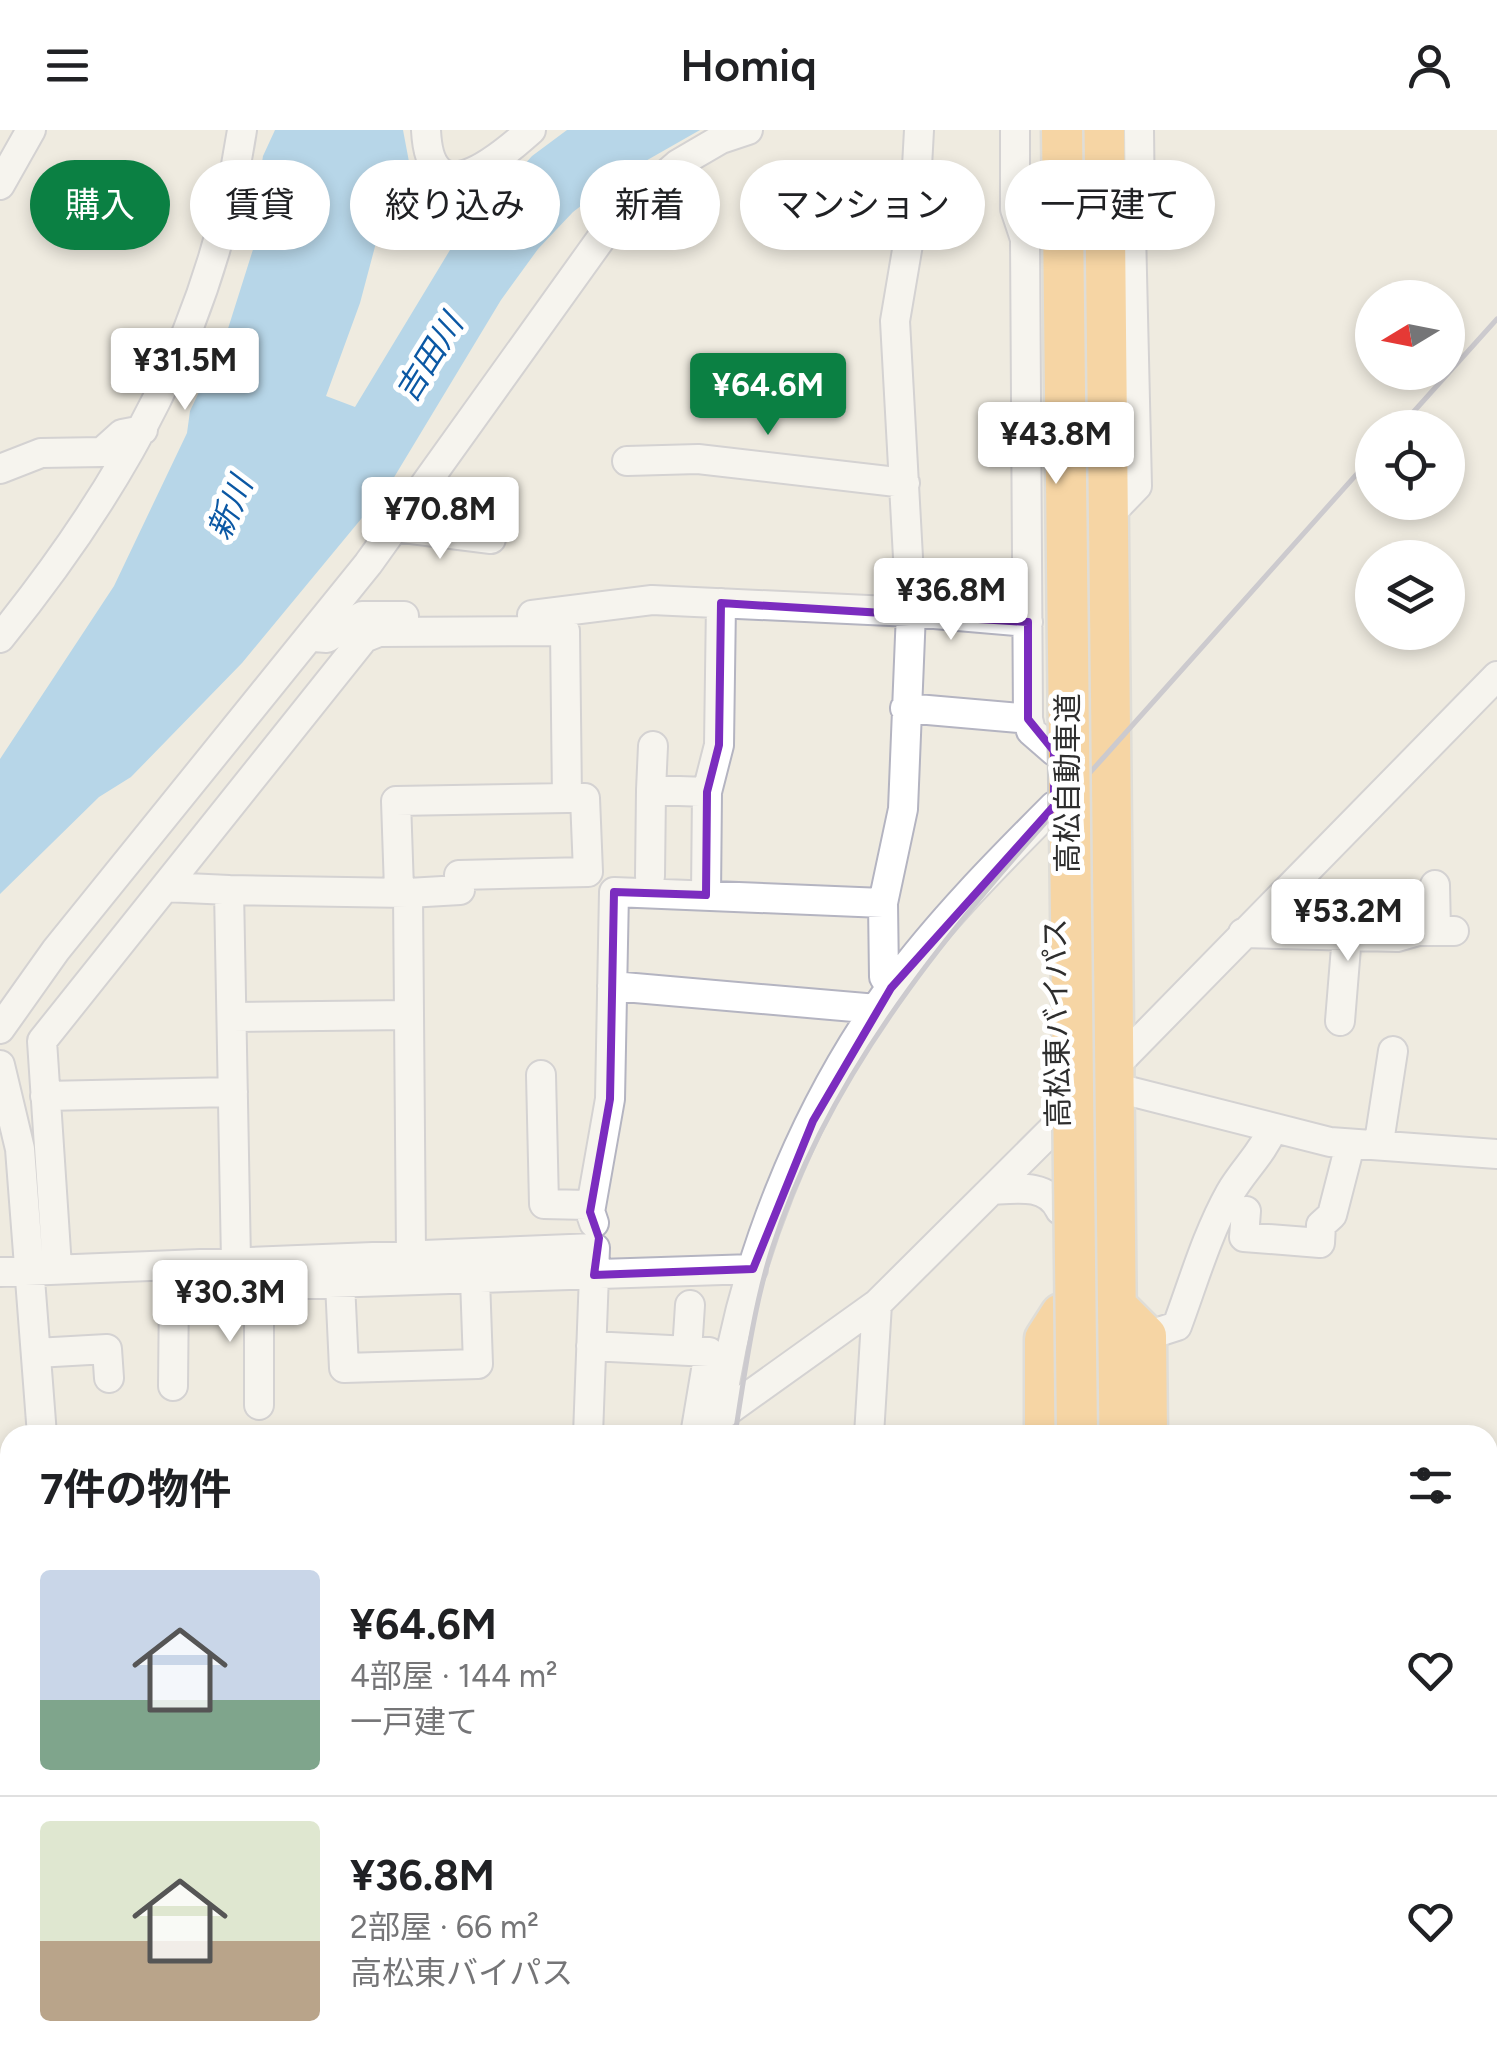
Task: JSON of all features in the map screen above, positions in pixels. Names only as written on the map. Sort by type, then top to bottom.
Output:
[{"type":"highway","name":"高松東バイパス","points":[[1046,160],[1049,130]]},
{"type":"highway","name":"高松自動車道","points":[[1062,130],[1077,1425]]},
{"type":"highway","name":"高松自動車道","points":[[1088,130],[1102,1425]]},
{"type":"highway","name":"高松東バイパス","points":[[1104,130],[1108,160]]},
{"type":"highway","name":"高松東バイパス","points":[[1038,250],[1054,751],[1063,1425]]},
{"type":"highway","name":"高松東バイパス","points":[[1117,250],[1108,516],[1117,1425]]},
{"type":"highway","points":[[1116,1306],[1146,1336],[1147,1425]]},
{"type":"highway","points":[[1045,1425],[1044,1340],[1061,1314]]},
{"type":"street","points":[[0,185],[31,130]]},
{"type":"street","points":[[0,638],[50,576],[143,430],[203,300],[233,186],[242,130]]},
{"type":"street","points":[[426,130],[427,159],[438,173],[454,178],[500,157],[531,130]]},
{"type":"street","points":[[0,1030],[56,950],[395,527],[616,220],[678,164],[721,139],[748,130]]},
{"type":"street","points":[[884,998],[884,903],[903,809],[911,612],[896,322],[914,202],[918,130]]},
{"type":"street","points":[[1015,130],[1015,160]]},
{"type":"street","points":[[1139,130],[1139,160]]},
{"type":"street","points":[[1038,250],[1028,720],[1031,732],[1054,751]]},
{"type":"street","points":[[0,469],[41,452],[102,452],[122,434],[143,430]]},
{"type":"street","points":[[627,461],[698,460],[905,484]]},
{"type":"street","points":[[395,527],[491,539]]},
{"type":"street","points":[[310,636],[326,638],[362,616],[554,616],[652,600],[911,612],[1028,622]]},
{"type":"street","points":[[706,896],[707,792],[718,745],[721,603]]},
{"type":"street","points":[[41,1425],[36,1353],[46,1096],[42,1041],[364,638],[379,632],[565,631],[567,798]]},
{"type":"street","points":[[708,1425],[878,1304],[1058,1124],[1113,1077],[1243,933],[1497,676]]},
{"type":"street","points":[[905,708],[1019,718]]},
{"type":"street","points":[[650,876],[653,746]]},
{"type":"street","points":[[651,790],[707,792]]},
{"type":"street","points":[[165,888],[229,890],[403,891],[460,890],[459,875],[588,872],[584,798],[396,801],[403,891],[409,1014],[411,1254]]},
{"type":"street","points":[[720,1416],[732,1339],[788,1174],[884,998],[969,893],[1054,806]]},
{"type":"street","points":[[1243,933],[1397,937],[1445,931],[1435,884]]},
{"type":"street","points":[[229,890],[236,1261]]},
{"type":"street","points":[[590,1212],[610,1099],[614,892],[884,903]]},
{"type":"street","points":[[1340,1021],[1347,936]]},
{"type":"street","points":[[612,986],[884,998]]},
{"type":"street","points":[[232,1017],[409,1014]]},
{"type":"street","points":[[1379,1142],[1392,1051]]},
{"type":"street","points":[[0,1065],[20,1149],[38,1265]]},
{"type":"street","points":[[541,1076],[544,1204],[588,1205],[600,1238],[594,1261],[588,1425]]},
{"type":"street","points":[[1113,1077],[1273,1128],[1350,1145],[1379,1142],[1497,1154]]},
{"type":"street","points":[[46,1096],[233,1092]]},
{"type":"street","points":[[1146,1336],[1177,1326],[1228,1197],[1245,1169],[1263,1152],[1273,1128]]},
{"type":"street","points":[[1246,1212],[1244,1237],[1320,1243],[1321,1225],[1332,1216],[1350,1145]]},
{"type":"street","points":[[994,1190],[1034,1189],[1056,1200],[1060,1210]]},
{"type":"street","points":[[0,1272],[38,1265],[411,1254],[753,1269]]},
{"type":"street","points":[[172,1386],[174,1288],[474,1279],[594,1261]]},
{"type":"street","points":[[340,1283],[344,1368],[478,1364],[474,1279]]},
{"type":"street","points":[[258,1404],[259,1285]]},
{"type":"street","points":[[871,1425],[878,1304]]},
{"type":"street","points":[[687,1351],[690,1305]]},
{"type":"street","points":[[591,1346],[710,1352],[697,1425]]},
{"type":"street","points":[[36,1353],[107,1349],[109,1378]]},
{"type":"street","points":[[0,1629],[0,1743]]},
{"type":"highlighted area","points":[[721,603],[1028,622],[1028,719],[1054,751],[1054,806],[891,988],[813,1121],[753,1269],[594,1275],[599,1238],[590,1212],[610,1099],[614,892],[706,895],[707,792],[719,745]]},
{"type":"water","points":[[275,130],[403,130],[409,160],[350,160],[350,250],[374,250],[360,303],[326,396],[355,407],[450,250],[537,250],[501,300],[390,484],[242,663],[131,777],[99,797],[0,894],[0,759],[114,586],[187,433],[190,411],[226,335],[253,250],[330,250],[330,160],[262,160]]},
{"type":"water","points":[[567,130],[700,130],[647,160],[580,160],[580,207],[560,226],[560,160],[528,160]]},
{"type":"railway","points":[[1415,410],[1497,319]]},
{"type":"railway","points":[[737,1425],[755,1317],[772,1249],[799,1178],[831,1111],[869,1047],[911,986],[1005,869],[1355,476]]},
{"type":"water label","name":"吉田川","points":[[429,358]]},
{"type":"water label","name":"新川","points":[[230,508]]}]
